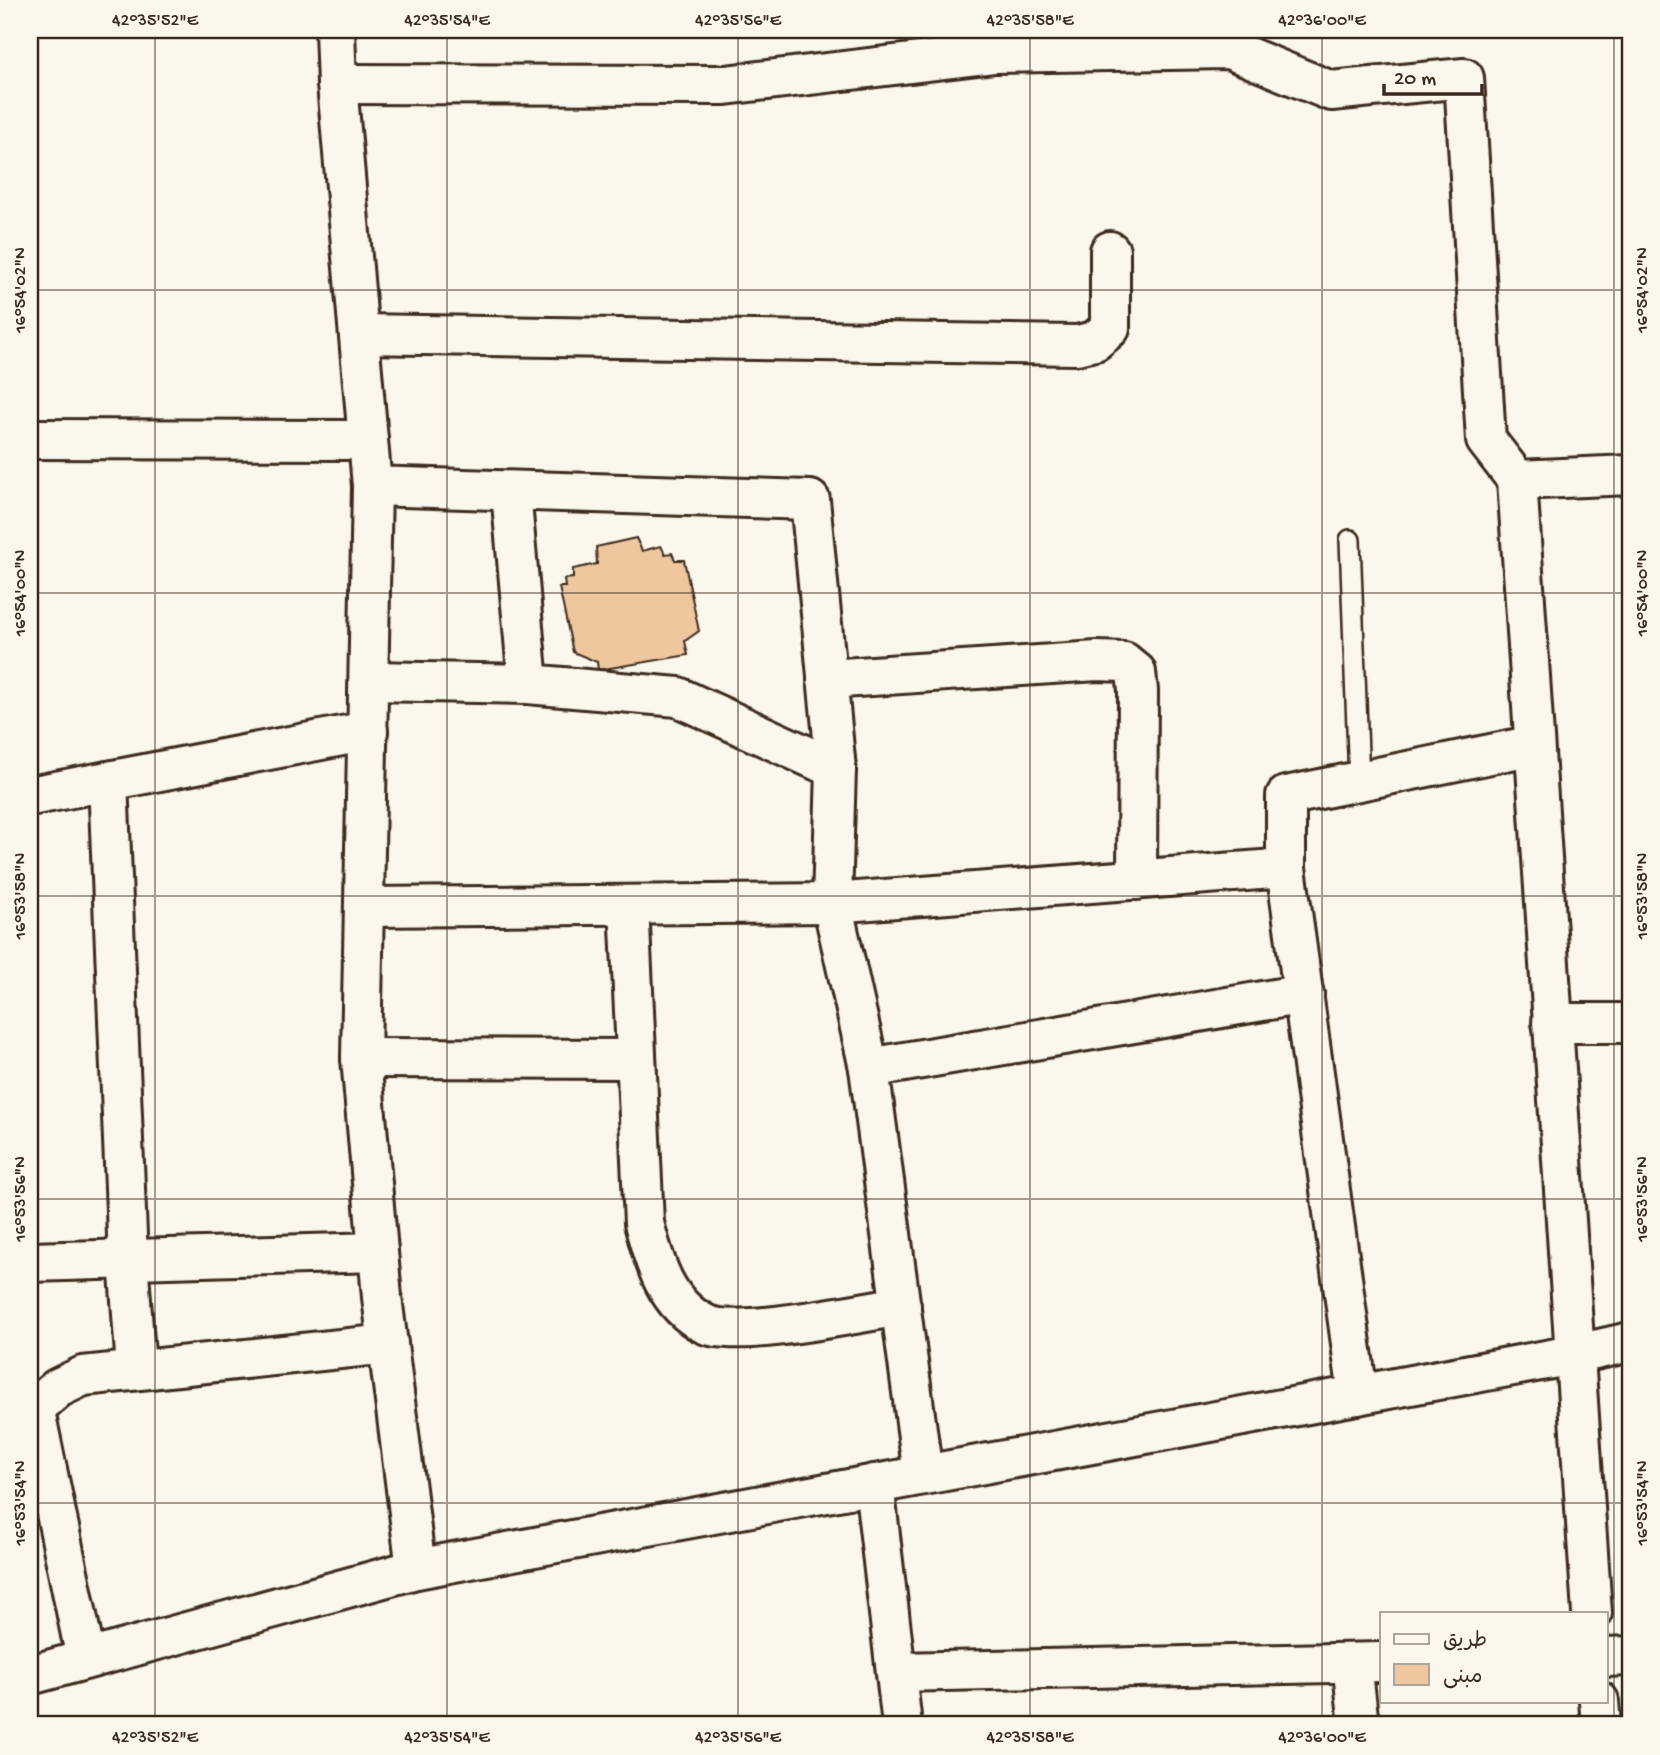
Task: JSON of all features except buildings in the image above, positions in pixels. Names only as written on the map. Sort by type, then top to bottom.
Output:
[{"type":"street","points":[[335,30],[337,84],[372,486],[361,1058],[378,1252],[416,1569]]},
{"type":"street","points":[[337,84],[725,85],[956,44],[995,52],[1230,49],[1331,91],[1464,78],[1486,440],[1517,480],[1592,1612]]},
{"type":"street","points":[[359,334],[1077,345],[1095,341],[1110,328],[1110,251]]},
{"type":"street","points":[[30,439],[368,440]]},
{"type":"street","points":[[1517,480],[1630,475]]},
{"type":"street","points":[[372,486],[810,500],[836,769],[832,903],[869,1068],[923,1475]]},
{"type":"street","points":[[512,491],[528,684]]},
{"type":"street","points":[[827,680],[1097,661],[1124,662],[1136,672],[1138,691],[1136,880]]},
{"type":"street","points":[[369,681],[528,684],[678,697],[836,769]]},
{"type":"street","points":[[30,796],[368,731]]},
{"type":"street","points":[[1358,1395],[1286,868],[1286,796],[1534,745]]},
{"type":"street","points":[[108,781],[128,1259],[136,1369]]},
{"type":"street","points":[[364,908],[832,903],[1286,868]]},
{"type":"street","points":[[629,905],[644,1223],[654,1263],[672,1297],[706,1325],[751,1329],[901,1306]]},
{"type":"street","points":[[869,1068],[1304,994]]},
{"type":"street","points":[[1552,1023],[1630,1023]]},
{"type":"street","points":[[361,1058],[636,1059]]},
{"type":"street","points":[[30,1262],[378,1252]]},
{"type":"street","points":[[30,1675],[416,1569],[1573,1355],[1630,1342]]},
{"type":"street","points":[[86,1659],[32,1411],[58,1388],[83,1376],[388,1344]]},
{"type":"street","points":[[874,1484],[902,1725]]},
{"type":"street","points":[[1608,1657],[1630,1656]]},
{"type":"street","points":[[896,1672],[1367,1662],[1359,1725]]},
{"type":"street","points":[[1599,1702],[1601,1725]]},
{"type":"lane","points":[[1350,540],[1359,781]]}]
